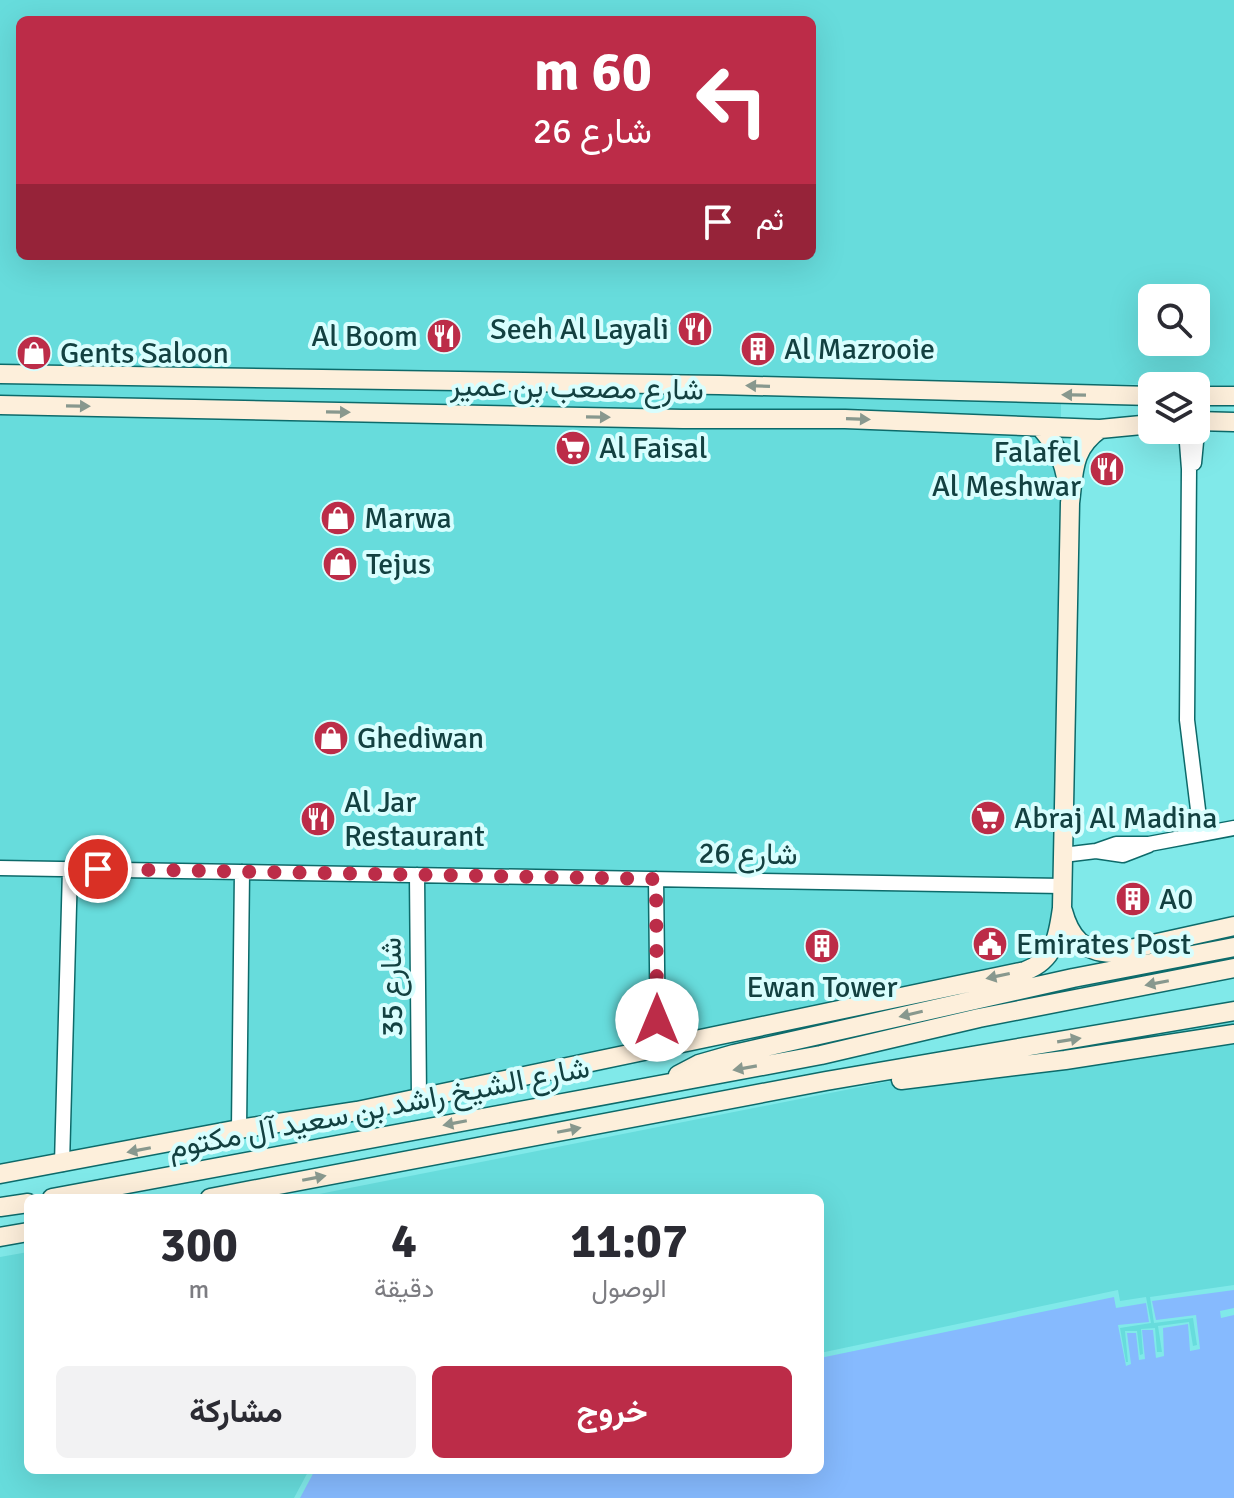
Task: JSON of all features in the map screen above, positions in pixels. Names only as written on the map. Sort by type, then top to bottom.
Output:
[{"type":"street","name":"شارع مصعب بن عمير","points":[[0,374],[688,384],[1138,396]]},
{"type":"street","points":[[1210,396],[1234,396]]},
{"type":"street","name":"شارع مصعب بن عمير","points":[[0,405],[683,419],[845,419],[1100,429],[1138,425]]},
{"type":"street","points":[[1210,423],[1234,422]]},
{"type":"street","points":[[1040,427],[1057,447],[1065,464],[1070,503]]},
{"type":"street","points":[[0,1174],[239,1129],[344,1114],[1033,968],[1046,958],[1056,944],[1062,908],[1070,503],[1078,454],[1088,437],[1100,429]]},
{"type":"street","points":[[1194,444],[1195,460],[1189,469],[1187,720],[1201,834]]},
{"type":"street","points":[[1063,855],[1096,851],[1123,855],[1149,844],[1234,828]]},
{"type":"street","name":"شارع 26","points":[[0,868],[1063,886]]},
{"type":"street","points":[[62,1164],[70,869]]},
{"type":"street","points":[[239,1129],[242,872]]},
{"type":"street","name":"شارع 35","points":[[417,875],[419,1098]]},
{"type":"street","points":[[656,879],[658,1049]]},
{"type":"street","points":[[1062,908],[1067,927],[1077,941],[1102,953],[1234,926]]},
{"type":"street","points":[[669,1082],[699,1064],[734,1054],[1073,978],[1234,947]]},
{"type":"street","name":"شارع الشيخ راشد بن سعيد آل مكتوم","points":[[73,1194],[821,1055],[979,1018],[1234,968]]},
{"type":"street","name":"شارع الشيخ راشد بن سعيد آل مكتوم","points":[[231,1194],[826,1081],[1234,1011]]},
{"type":"street","points":[[734,1054],[762,1026]]},
{"type":"street","points":[[826,1081],[897,1081],[1065,1060],[1234,1034]]},
{"type":"street","points":[[471,1088],[503,1114]]},
{"type":"street","points":[[0,1207],[24,1204]]},
{"type":"street","points":[[0,1237],[24,1233]]},
{"type":"shaded area","points":[[0,0],[1234,0],[1234,385],[1210,385],[1210,372],[1138,372],[1138,384],[1061,384],[1061,956],[533,1088],[0,1180]]},
{"type":"shaded area","points":[[1234,1013],[1234,1285],[1150,1297],[1154,1323],[1193,1318],[1197,1345],[1193,1346],[1189,1322],[1158,1326],[1162,1352],[1157,1352],[1155,1328],[1141,1329],[1143,1354],[1140,1355],[1137,1331],[1125,1331],[1128,1362],[1120,1328],[1151,1323],[1146,1297],[1120,1301],[1118,1290],[824,1352],[824,1194],[319,1194]]},
{"type":"shaded area","points":[[24,1253],[24,1474],[307,1474],[294,1498],[0,1498],[0,1257]]},
{"type":"shaded area","points":[[1234,1290],[1234,1308],[1220,1311],[1221,1318],[1234,1315],[1234,1498],[300,1498],[313,1474],[824,1474],[824,1357],[1114,1297],[1116,1308],[1146,1303],[1149,1322],[1118,1325],[1126,1366],[1131,1364],[1127,1333],[1136,1333],[1139,1360],[1145,1359],[1142,1330],[1153,1330],[1156,1358],[1164,1356],[1163,1328],[1188,1324],[1190,1351],[1200,1349],[1196,1315],[1156,1320],[1152,1301]]},
{"type":"place","name":"Seeh Al Layali","points":[[695,329]]},
{"type":"place","name":"Al Boom","points":[[444,336]]},
{"type":"place","name":"Al Mazrooie","points":[[758,349]]},
{"type":"place","name":"Gents Saloon","points":[[34,353]]},
{"type":"place","name":"Al Faisal","points":[[573,448]]},
{"type":"place","name":"Falafel Al Meshwar","points":[[1107,469]]},
{"type":"place","name":"Marwa","points":[[338,518]]},
{"type":"place","name":"Tejus","points":[[340,564]]},
{"type":"place","name":"Ghediwan","points":[[331,738]]},
{"type":"place","name":"Abraj Al Madina","points":[[988,818]]},
{"type":"place","name":"Al Jar Restaurant","points":[[318,819]]},
{"type":"place","name":"A0","points":[[1133,899]]},
{"type":"place","name":"Emirates Post","points":[[990,944]]},
{"type":"place","name":"Ewan Tower","points":[[822,946]]},
{"type":"route","points":[[98,869],[656,879],[657,1020]]}]
